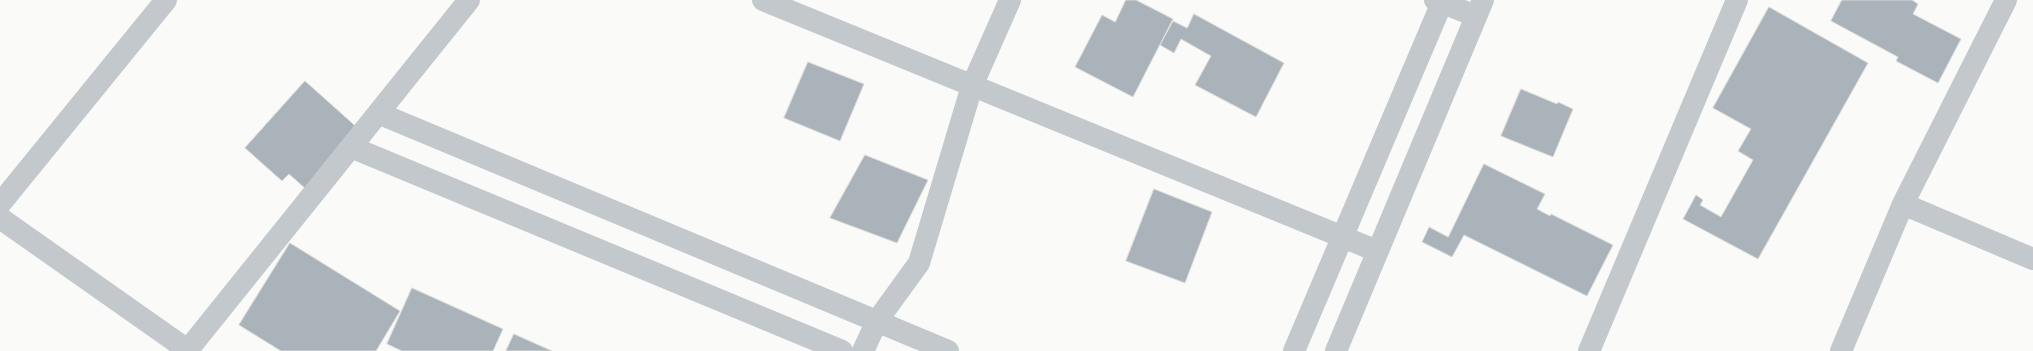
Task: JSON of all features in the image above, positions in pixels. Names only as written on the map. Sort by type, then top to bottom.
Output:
[{"type":"street","points":[[0,204],[166,0]]},
{"type":"street","points":[[0,218],[188,351],[469,0]]},
{"type":"street","points":[[763,0],[1342,238],[1377,251]]},
{"type":"street","points":[[863,351],[877,321],[919,263],[972,86],[1010,0]]},
{"type":"street","points":[[1589,351],[1737,0]]},
{"type":"street","points":[[1842,351],[1903,204],[2006,0]]},
{"type":"street","points":[[1294,351],[1440,1],[1479,8],[1336,351]]},
{"type":"street","points":[[378,113],[948,351]]},
{"type":"street","points":[[351,147],[842,351]]},
{"type":"street","points":[[1903,204],[2033,259]]},
{"type":"building","points":[[1126,0],[1136,0],[1173,19],[1133,97],[1075,67],[1102,15],[1115,22]]},
{"type":"building","points":[[1842,0],[1912,0],[1918,4],[1913,14],[1961,39],[1938,83],[1896,61],[1898,57],[1831,21]]},
{"type":"building","points":[[1769,7],[1868,63],[1758,259],[1683,219],[1696,195],[1703,200],[1700,205],[1721,217],[1753,160],[1738,151],[1751,129],[1713,108]]},
{"type":"building","points":[[1194,14],[1284,63],[1256,117],[1195,85],[1211,56],[1181,39],[1174,53],[1160,45],[1173,21],[1187,28]]},
{"type":"building","points":[[808,62],[864,84],[840,141],[784,118]]},
{"type":"building","points":[[305,81],[361,131],[307,190],[289,174],[282,181],[245,148]]},
{"type":"building","points":[[1521,89],[1573,109],[1553,157],[1501,136]]},
{"type":"building","points":[[865,155],[928,180],[897,243],[830,218]]},
{"type":"building","points":[[1484,164],[1545,194],[1537,209],[1550,216],[1551,214],[1613,245],[1587,296],[1464,235],[1452,257],[1422,242],[1429,227],[1448,237]]},
{"type":"building","points":[[1154,189],[1212,212],[1185,283],[1126,261]]},
{"type":"building","points":[[290,243],[400,311],[376,351],[281,351],[239,325]]},
{"type":"building","points":[[412,288],[503,329],[493,351],[402,351],[387,344]]},
{"type":"building","points":[[514,334],[552,351],[506,351]]}]
